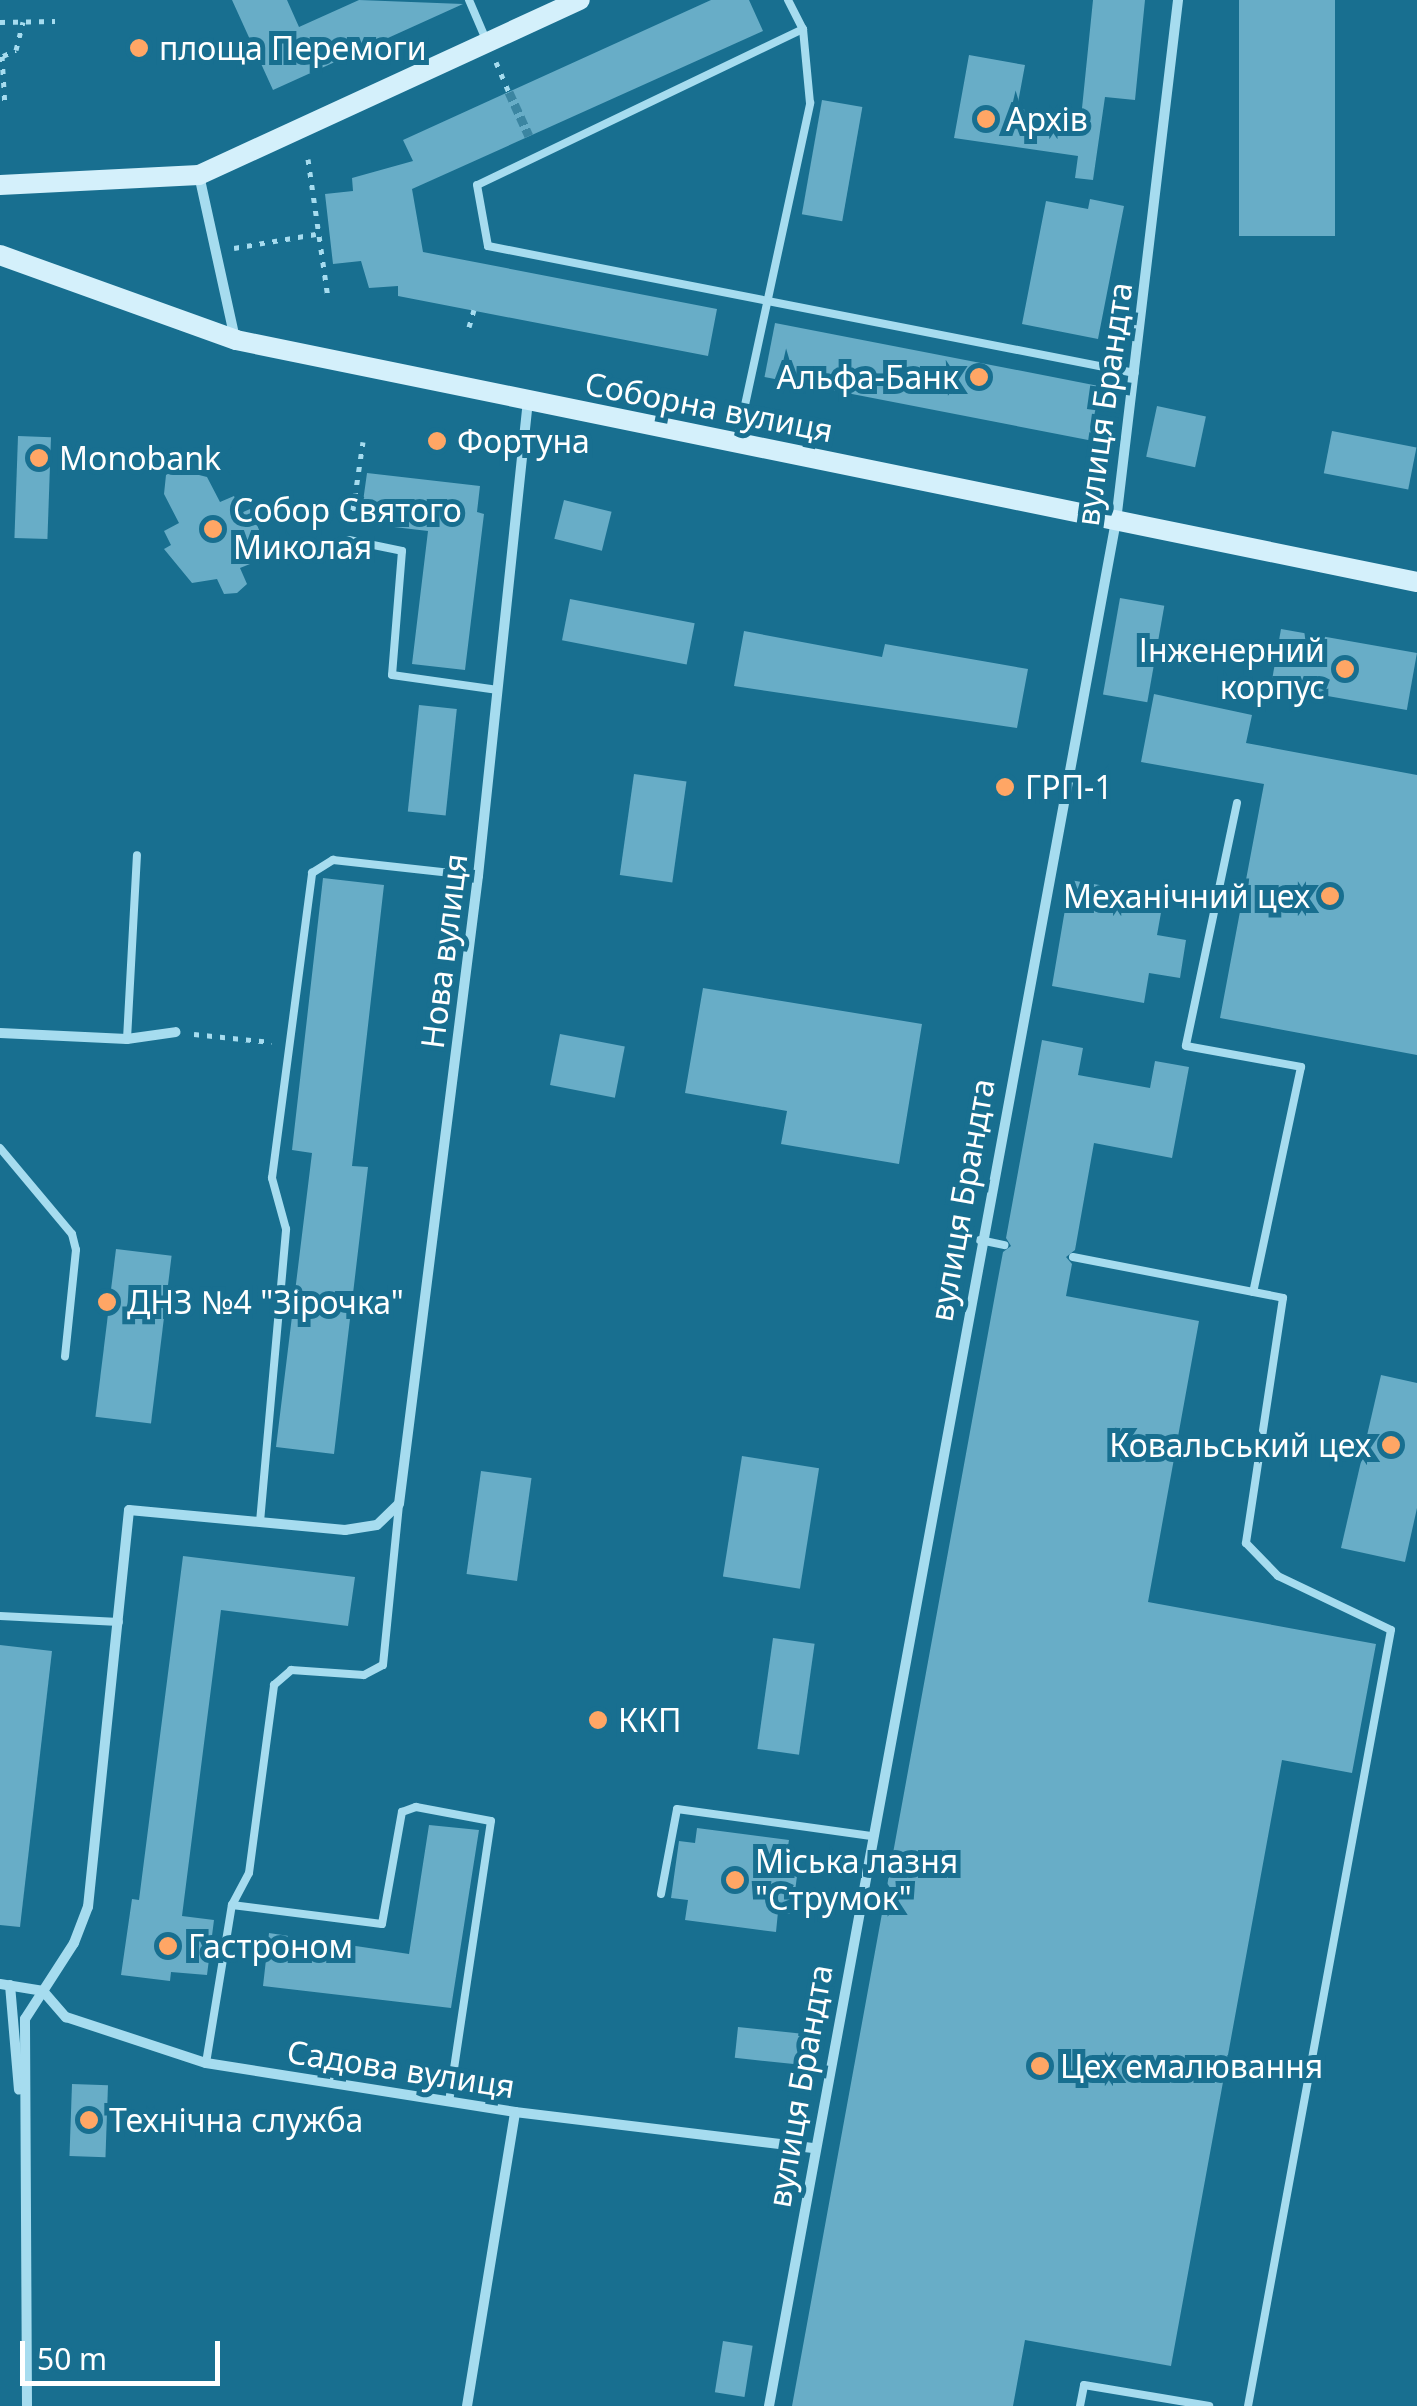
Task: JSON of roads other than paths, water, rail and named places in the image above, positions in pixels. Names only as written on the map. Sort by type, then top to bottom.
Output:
[{"type":"main road","points":[[0,185],[199,175],[580,0]]},
{"type":"main road","name":"Соборна вулиця","points":[[0,255],[236,340],[1417,582]]},
{"type":"street","name":"вулиця Брандта","points":[[769,2406],[980,1240],[1116,521],[1178,0]]},
{"type":"street","points":[[199,175],[236,340]]},
{"type":"street","name":"Нова вулиця","points":[[399,1504],[478,876],[528,402]]},
{"type":"street","points":[[0,1033],[127,1040],[176,1032]]},
{"type":"street","points":[[27,2406],[26,2020],[88,1908],[129,1510],[345,1530],[377,1525],[399,1504]]},
{"type":"street","points":[[5,1985],[24,2152]]},
{"type":"street","name":"Садова вулиця","points":[[5,1985],[43,1991],[66,2016],[206,2063],[516,2112],[813,2148]]},
{"type":"street","points":[[467,2406],[516,2112]]},
{"type":"lane","points":[[468,0],[487,42]]},
{"type":"lane","points":[[737,442],[810,103],[802,30],[788,0]]},
{"type":"lane","points":[[802,30],[478,184],[488,246],[1135,373]]},
{"type":"lane","points":[[349,540],[402,551],[392,676],[498,690]]},
{"type":"lane","points":[[1236,803],[1186,1046],[1301,1066],[1253,1292]]},
{"type":"lane","points":[[127,1040],[137,855]]},
{"type":"lane","points":[[260,1522],[286,1230],[272,1178],[312,873],[333,860],[478,876]]},
{"type":"lane","points":[[0,1148],[72,1234],[76,1250],[65,1356]]},
{"type":"lane","points":[[980,1240],[1004,1244]]},
{"type":"lane","points":[[1073,1257],[1283,1298],[1246,1544],[1278,1576],[1390,1630],[1248,2406]]},
{"type":"lane","points":[[206,2063],[232,1905],[249,1874],[280,1674],[364,1674],[384,1664],[399,1504]]},
{"type":"lane","points":[[0,1616],[120,1622]]},
{"type":"lane","points":[[232,1905],[382,1924],[402,1812],[416,1807],[491,1822],[449,2102]]},
{"type":"lane","points":[[661,1894],[676,1809],[871,1836]]},
{"type":"lane","points":[[1080,2406],[1084,2385],[1210,2406]]},
{"type":"tunnel","points":[[509,92],[529,136]]},
{"type":"place","name":"площа Перемоги","points":[[139,48]]},
{"type":"place","name":"Архів","points":[[986,119]]},
{"type":"place","name":"Альфа-Банк","points":[[979,377]]},
{"type":"place","name":"Фортуна","points":[[437,441]]},
{"type":"place","name":"Monobank","points":[[39,458]]},
{"type":"place","name":"Собор Святого Миколая","points":[[213,529]]},
{"type":"place","name":"Інженерний корпус","points":[[1345,669]]},
{"type":"place","name":"ГРП-1","points":[[1005,787]]},
{"type":"place","name":"Механічний цех","points":[[1330,896]]},
{"type":"place","name":"ДНЗ №4 \"Зірочка\"","points":[[107,1302]]},
{"type":"place","name":"Ковальський цех","points":[[1391,1445]]},
{"type":"place","name":"ККП","points":[[598,1720]]},
{"type":"place","name":"Міська лазня \"Струмок\"","points":[[735,1880]]},
{"type":"place","name":"Гастроном","points":[[168,1946]]},
{"type":"place","name":"Цех емалювання","points":[[1040,2066]]},
{"type":"place","name":"Технічна служба","points":[[89,2120]]}]
